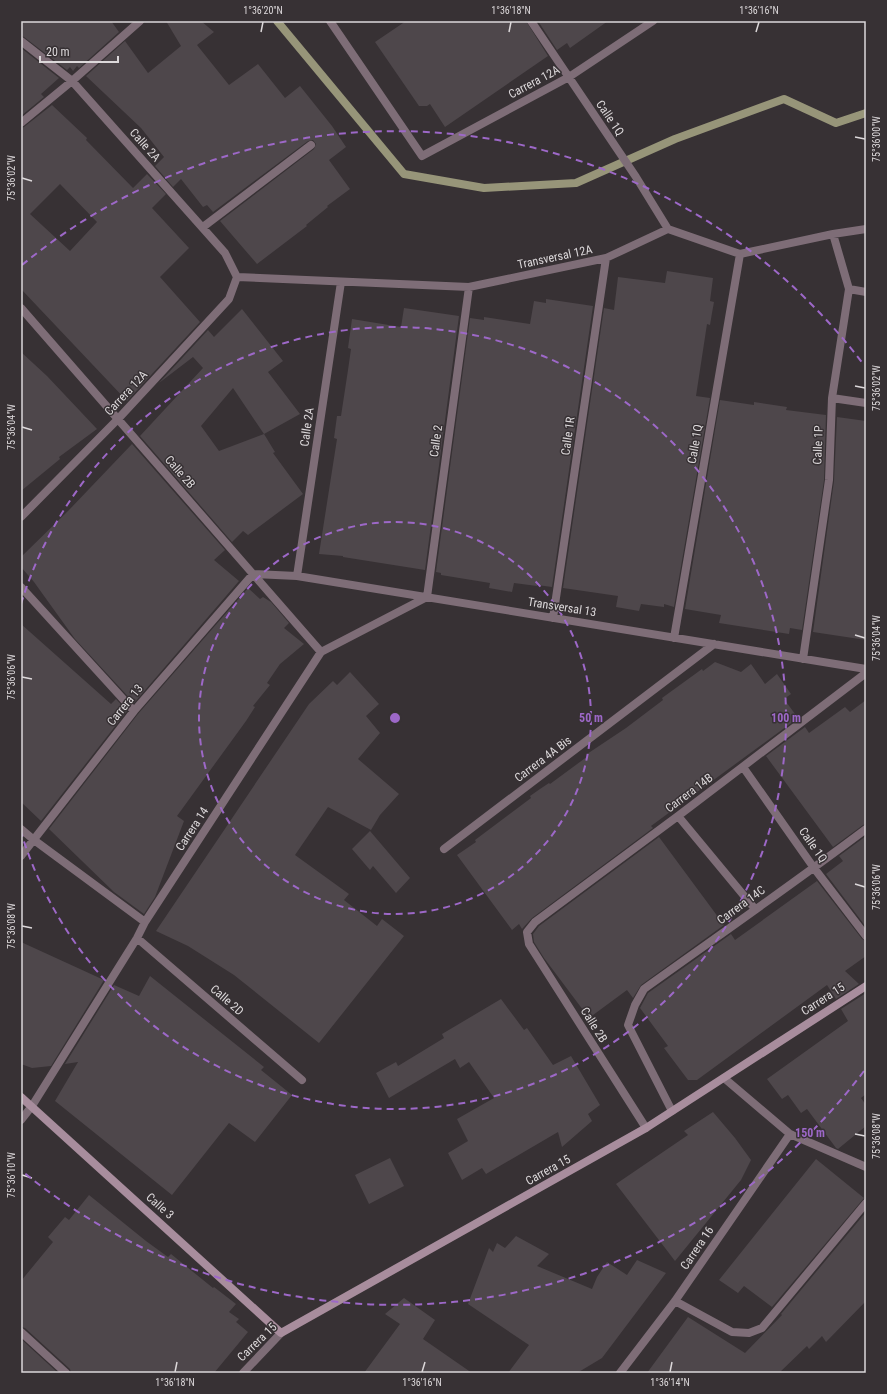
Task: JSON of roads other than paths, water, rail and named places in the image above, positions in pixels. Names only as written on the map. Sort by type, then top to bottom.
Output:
[{"type":"main road","name":"Carrera 15","points":[[282,1333],[646,1128],[866,986]]},
{"type":"main road","name":"Calle 3","points":[[21,1097],[282,1333]]},
{"type":"street","points":[[21,123],[72,81],[140,21]]},
{"type":"street","name":"Carrera 12A","points":[[330,21],[422,156],[569,77],[653,21]]},
{"type":"street","name":"Calle 1Q","points":[[531,21],[636,177],[668,229]]},
{"type":"street","name":"Calle 2A","points":[[21,41],[72,81],[225,253],[238,278]]},
{"type":"street","points":[[203,227],[311,145]]},
{"type":"street","points":[[668,229],[740,254],[833,234],[866,229]]},
{"type":"street","name":"Transversal 12A","points":[[238,278],[469,287],[606,258],[668,229]]},
{"type":"street","name":"Calle 1P","points":[[803,659],[829,480],[832,398],[849,290],[833,234]]},
{"type":"street","name":"Calle 1Q","points":[[674,638],[740,254]]},
{"type":"street","name":"Calle 1R","points":[[553,618],[606,258]]},
{"type":"street","name":"Carrera 12A","points":[[21,517],[118,419],[229,299],[238,278]]},
{"type":"street","name":"Calle 2A","points":[[297,576],[341,282]]},
{"type":"street","name":"Calle 2","points":[[426,597],[469,287]]},
{"type":"street","points":[[849,290],[866,292]]},
{"type":"street","name":"Calle 2B","points":[[21,308],[321,652]]},
{"type":"street","points":[[832,398],[866,404]]},
{"type":"street","name":"Transversal 13","points":[[254,574],[297,576],[866,669]]},
{"type":"street","name":"Carrera 13","points":[[21,856],[134,711],[254,574]]},
{"type":"street","points":[[21,587],[134,711]]},
{"type":"street","name":"Carrera 14","points":[[21,1120],[32,1106],[137,938],[145,922],[321,652],[426,597]]},
{"type":"street","name":"Carrera 4A Bis","points":[[444,849],[714,644]]},
{"type":"street","name":"Carrera 14B","points":[[527,932],[534,922],[678,816],[866,673]]},
{"type":"street","name":"Calle 1Q","points":[[743,767],[814,868],[866,936]]},
{"type":"street","points":[[678,816],[755,909]]},
{"type":"street","points":[[21,829],[145,922]]},
{"type":"street","name":"Carrera 14C","points":[[672,1111],[628,1025],[635,1005],[644,990],[866,829]]},
{"type":"street","name":"Calle 2B","points":[[527,932],[529,944],[646,1128]]},
{"type":"street","name":"Calle 2D","points":[[137,938],[302,1080]]},
{"type":"street","points":[[724,1078],[790,1134],[866,1167]]},
{"type":"street","name":"Carrera 16","points":[[620,1373],[676,1301],[790,1134]]},
{"type":"street","points":[[676,1301],[732,1332],[749,1333],[762,1328],[866,1203]]},
{"type":"street","points":[[21,1332],[66,1373]]},
{"type":"street","name":"Carrera 15","points":[[243,1373],[282,1333]]},
{"type":"waterway","points":[[277,21],[404,174],[484,188],[576,183],[675,139],[784,99],[836,123],[866,113]]}]
